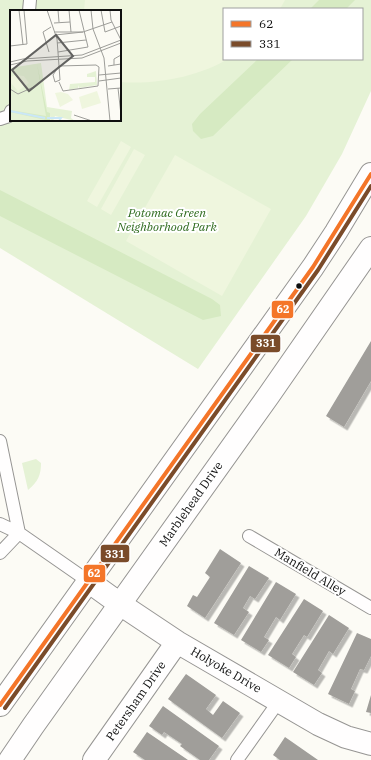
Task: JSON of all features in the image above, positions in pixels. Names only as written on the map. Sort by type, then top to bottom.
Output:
[{"type":"street","points":[[0,704],[313,267],[344,220],[371,174]]},
{"type":"street","name":"Marblehead Drive","points":[[10,760],[32,726],[120,604],[371,248]]},
{"type":"street","name":"Holyoke Drive","points":[[88,581],[177,642],[318,724],[346,737],[371,744]]},
{"type":"street","name":"Petersham Drive","points":[[94,760],[177,642]]},
{"type":"street","points":[[367,760],[371,751]]},
{"type":"lane","points":[[29,10],[30,0]]},
{"type":"lane","points":[[0,119],[9,116],[10,114]]},
{"type":"lane","points":[[1,446],[19,533]]},
{"type":"lane","points":[[0,524],[19,533],[88,581]]},
{"type":"lane","points":[[0,553],[19,533]]},
{"type":"lane","name":"Manfield Alley","points":[[249,536],[371,608]]},
{"type":"lane","points":[[237,760],[279,701]]},
{"type":"green space","name":"Potomac Green Neighborhood Park","points":[[0,0],[371,0],[371,91],[342,154],[306,216],[198,369],[0,248]]},
{"type":"green space","points":[[85,0],[285,0],[281,8],[223,8],[223,60],[226,60],[203,71],[190,75],[161,81],[133,83],[121,82],[121,10],[84,10]]},
{"type":"green space","points":[[319,0],[355,0],[347,8],[311,8]]},
{"type":"green space","points":[[257,60],[292,60],[213,136],[201,139],[193,131],[192,124],[200,114]]},
{"type":"green space","points":[[121,141],[131,147],[97,207],[87,201]]},
{"type":"green space","points":[[134,149],[145,155],[111,215],[101,209]]},
{"type":"green space","points":[[175,155],[271,209],[222,296],[126,241]]},
{"type":"green space","points":[[0,190],[212,299],[220,305],[221,316],[203,320],[0,216]]},
{"type":"green space","points":[[36,459],[41,463],[40,475],[37,481],[28,490],[22,463]]},
{"type":"building","points":[[371,341],[371,381],[344,427],[326,416]]},
{"type":"building","points":[[220,549],[241,563],[205,618],[187,606],[193,595],[197,597],[210,577],[205,573]]},
{"type":"building","points":[[249,566],[269,578],[255,599],[250,596],[243,608],[249,612],[234,635],[214,623]]},
{"type":"building","points":[[276,582],[296,594],[280,620],[276,617],[264,637],[269,640],[261,652],[241,640]]},
{"type":"building","points":[[304,599],[323,611],[307,637],[304,635],[292,654],[296,657],[289,668],[268,655]]},
{"type":"building","points":[[329,615],[349,628],[333,654],[329,651],[318,670],[322,673],[314,685],[293,672]]},
{"type":"building","points":[[357,633],[371,639],[371,656],[364,670],[360,669],[351,689],[355,691],[349,704],[328,694]]},
{"type":"building","points":[[186,674],[216,695],[206,709],[213,715],[223,701],[240,713],[222,738],[168,699]]},
{"type":"building","points":[[371,695],[371,713],[366,712]]},
{"type":"building","points":[[163,706],[219,746],[209,760],[200,760],[180,746],[182,744],[164,732],[162,735],[149,726]]},
{"type":"building","points":[[147,732],[188,760],[145,760],[133,752]]},
{"type":"building","points":[[285,737],[318,760],[280,760],[273,755]]},
{"type":"transit line","name":"62","points":[[0,705],[313,267],[371,174]]},
{"type":"transit line","name":"331","points":[[5,708],[318,270],[371,186]]}]
